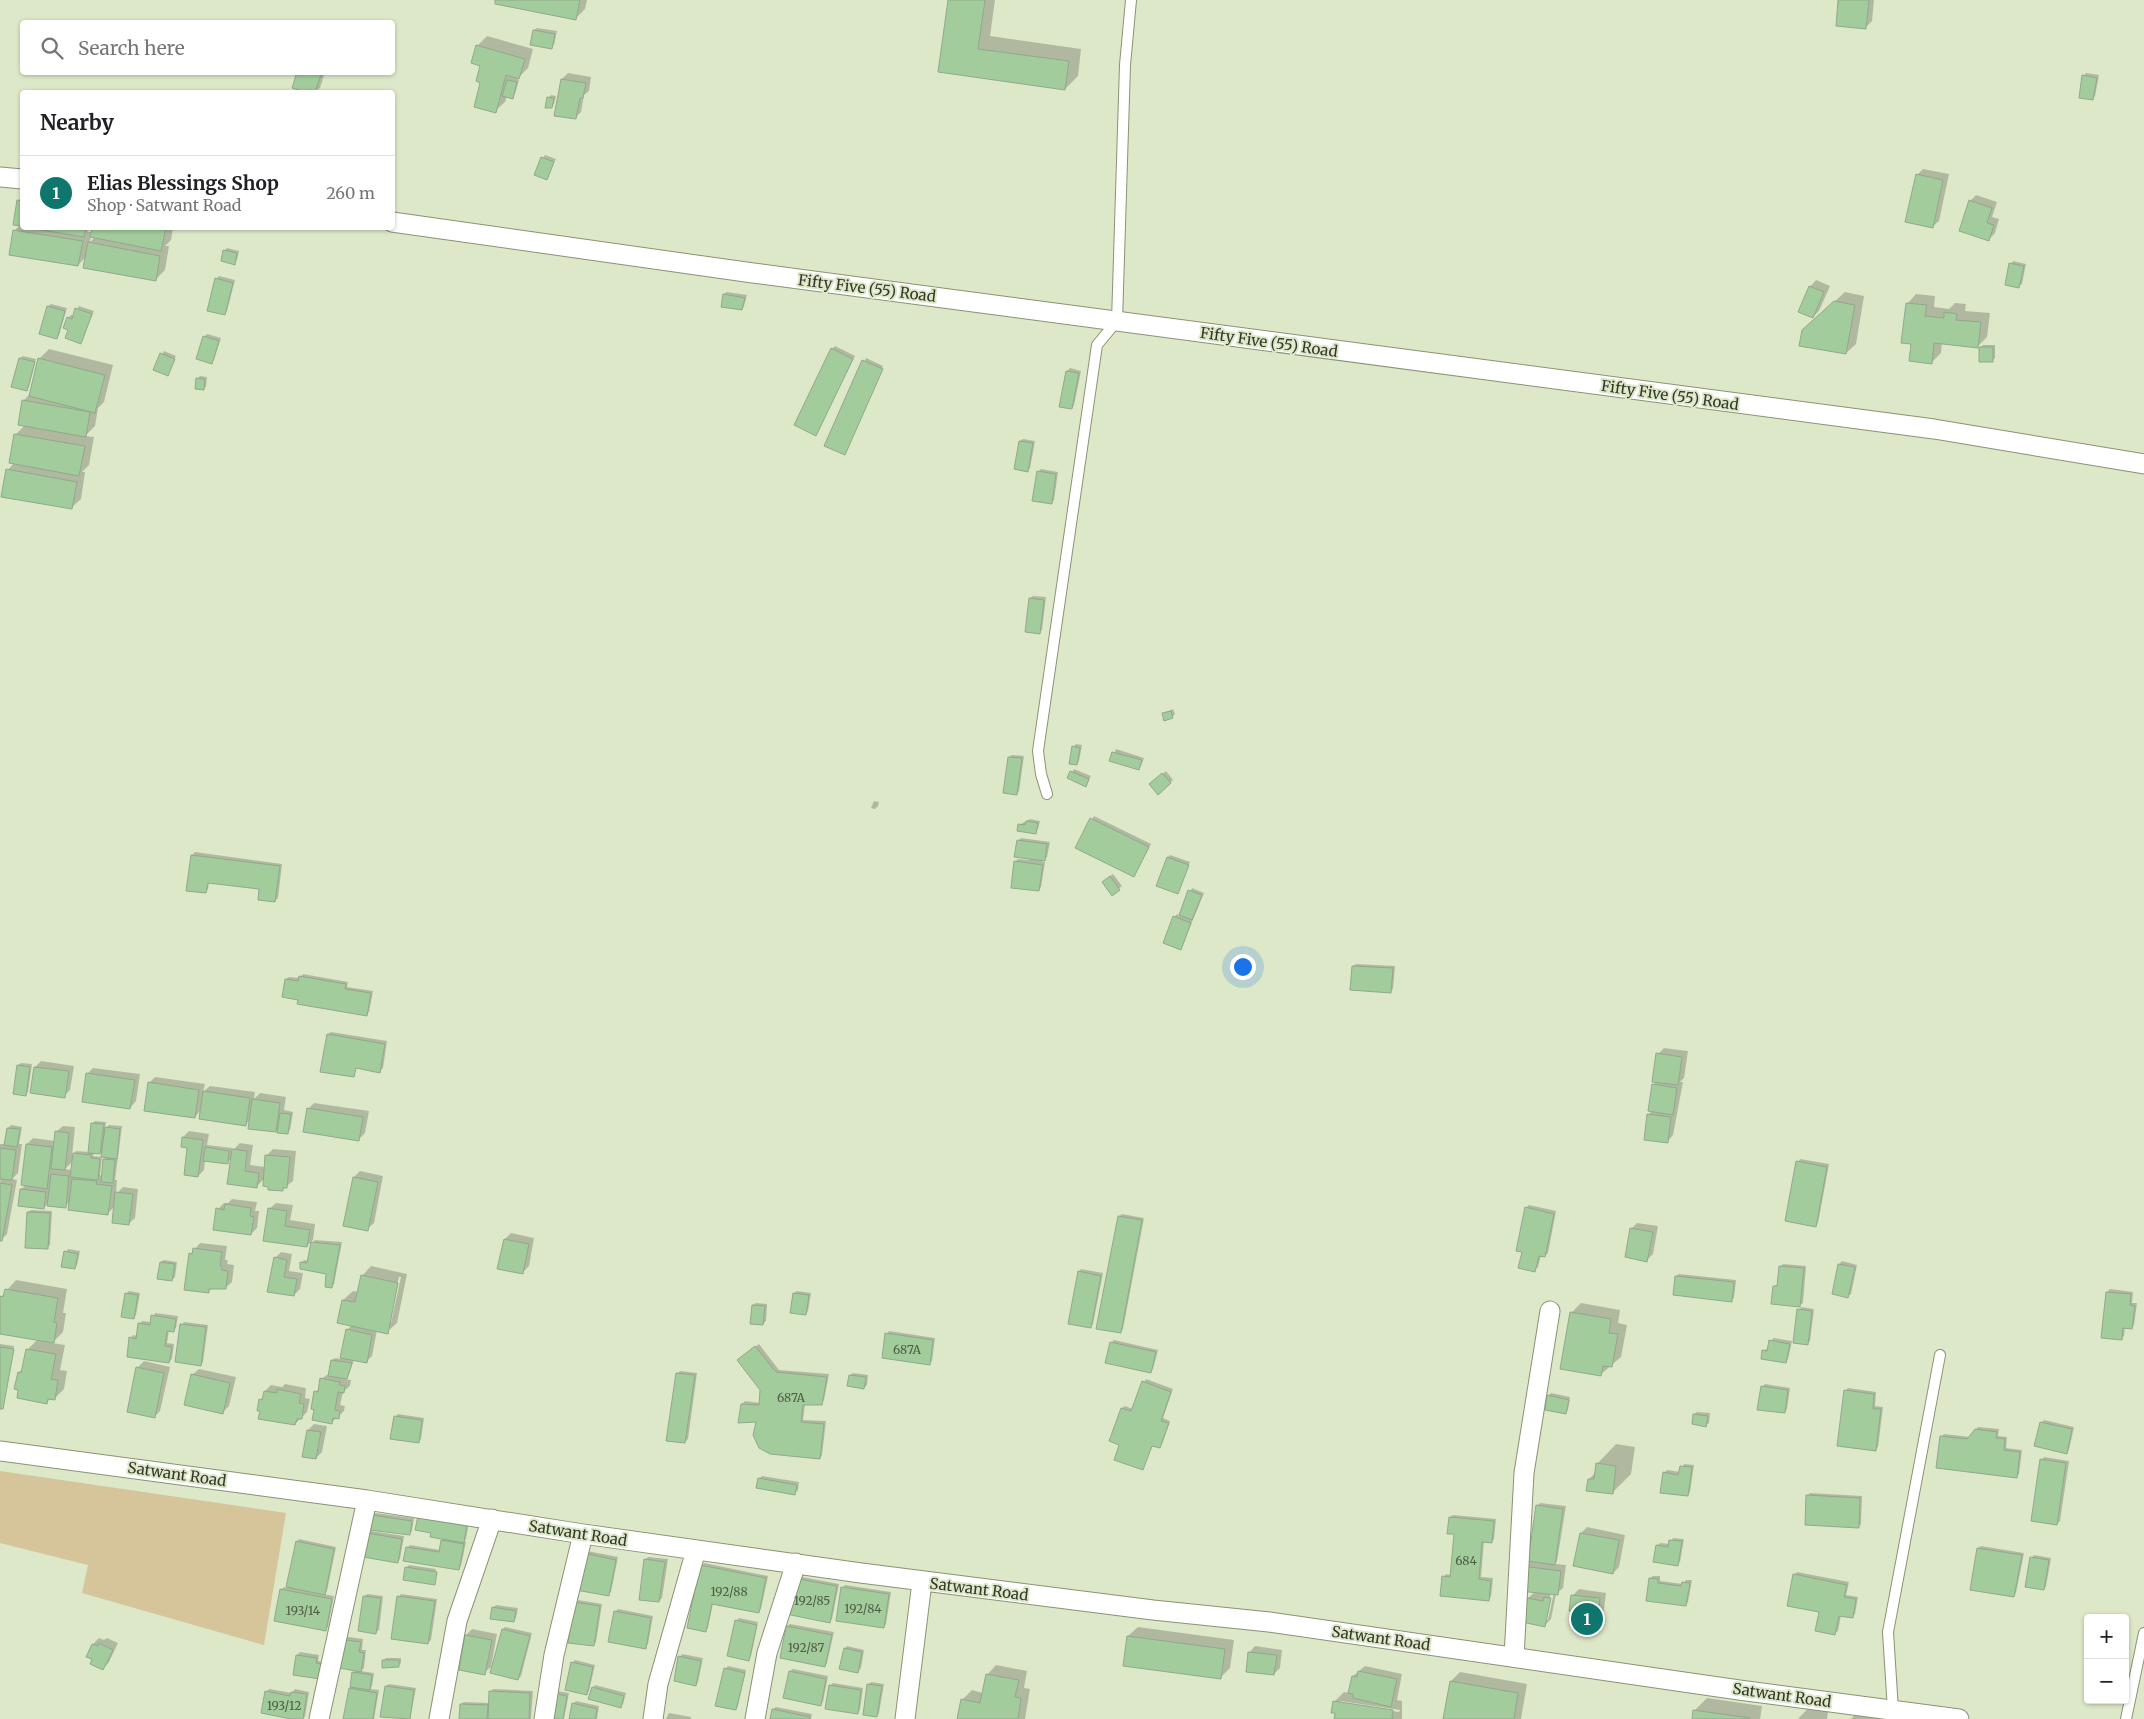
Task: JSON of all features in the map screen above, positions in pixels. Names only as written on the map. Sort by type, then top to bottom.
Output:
[{"type":"street","points":[[0,177],[20,178]]},
{"type":"street","name":"Fifty Five (55) Road","points":[[395,222],[753,273],[1924,428],[2144,464]]},
{"type":"street","points":[[1514,1657],[1524,1473],[1550,1311]]},
{"type":"street","name":"Satwant Road","points":[[0,1451],[367,1500],[582,1534],[922,1582],[1143,1609],[1270,1622],[1893,1710],[1911,1716],[1959,1719]]},
{"type":"street","points":[[319,1719],[367,1500]]},
{"type":"street","points":[[439,1719],[457,1621],[492,1519]]},
{"type":"street","points":[[544,1719],[554,1654],[582,1534]]},
{"type":"street","points":[[653,1719],[658,1684],[696,1550]]},
{"type":"street","points":[[755,1719],[767,1653],[796,1563]]},
{"type":"street","points":[[905,1719],[922,1582]]},
{"type":"lane","points":[[1048,794],[1040,774],[1038,751],[1097,345],[1117,321],[1125,65],[1131,0]]},
{"type":"lane","points":[[1893,1710],[1888,1632],[1940,1355]]},
{"type":"lane","points":[[2126,1719],[2144,1634]]},
{"type":"shaded area","points":[[0,1471],[286,1513],[264,1645],[82,1593],[88,1565],[0,1543]]},
{"type":"building","points":[[495,0],[580,0],[576,20],[495,4]]},
{"type":"building","points":[[948,0],[985,0],[978,49],[1069,61],[1065,90],[938,72]]},
{"type":"building","points":[[1838,0],[1869,0],[1866,29],[1836,26]]},
{"type":"building","points":[[533,30],[555,34],[552,49],[530,45]]},
{"type":"building","points":[[476,45],[525,59],[519,79],[506,75],[496,113],[474,107],[480,83],[476,81],[480,66],[471,63]]},
{"type":"building","points":[[296,75],[321,75],[316,90],[292,88]]},
{"type":"building","points":[[2082,75],[2097,78],[2093,100],[2079,98]]},
{"type":"building","points":[[561,79],[586,83],[583,98],[580,98],[576,119],[554,116]]},
{"type":"building","points":[[507,80],[517,82],[513,99],[502,96]]},
{"type":"building","points":[[547,97],[554,98],[552,108],[545,108]]},
{"type":"building","points":[[541,157],[554,162],[547,180],[534,175]]},
{"type":"building","points":[[1916,174],[1943,180],[1933,228],[1905,222]]},
{"type":"building","points":[[17,200],[20,201],[20,226],[13,225]]},
{"type":"building","points":[[1969,200],[1992,208],[1987,223],[1994,225],[1989,241],[1959,231]]},
{"type":"building","points":[[13,230],[83,241],[78,266],[9,255]]},
{"type":"building","points":[[41,230],[86,230],[84,237]]},
{"type":"building","points":[[92,230],[166,230],[161,251],[90,237]]},
{"type":"building","points":[[88,242],[160,256],[156,281],[83,268]]},
{"type":"building","points":[[223,250],[237,253],[235,265],[221,261]]},
{"type":"building","points":[[2009,263],[2024,266],[2019,288],[2005,285]]},
{"type":"building","points":[[215,278],[233,283],[225,315],[207,311]]},
{"type":"building","points":[[1809,286],[1824,292],[1813,318],[1798,312]]},
{"type":"building","points":[[723,294],[745,298],[742,310],[721,307]]},
{"type":"building","points":[[1834,301],[1855,305],[1846,354],[1799,346],[1802,330]]},
{"type":"building","points":[[1906,303],[1927,305],[1925,316],[1944,318],[1944,312],[1957,314],[1956,320],[1981,322],[1978,348],[1934,343],[1932,364],[1909,361],[1911,344],[1901,343]]},
{"type":"building","points":[[47,306],[65,311],[57,339],[39,334]]},
{"type":"building","points":[[75,308],[92,314],[81,344],[65,338],[68,330],[63,328],[67,317],[72,319]]},
{"type":"building","points":[[203,336],[219,341],[212,364],[196,359]]},
{"type":"building","points":[[1979,347],[1993,347],[1993,362],[1979,362]]},
{"type":"building","points":[[831,348],[853,359],[816,436],[794,425]]},
{"type":"building","points":[[160,353],[175,359],[168,376],[153,370]]},
{"type":"building","points":[[19,358],[35,362],[27,391],[11,387]]},
{"type":"building","points":[[38,358],[105,375],[95,413],[29,396]]},
{"type":"building","points":[[862,360],[883,369],[845,455],[824,446]]},
{"type":"building","points":[[1066,371],[1079,373],[1072,409],[1059,407]]},
{"type":"building","points":[[196,378],[205,379],[204,390],[195,389]]},
{"type":"building","points":[[22,400],[90,412],[86,437],[18,425]]},
{"type":"building","points":[[14,434],[85,446],[79,476],[9,463]]},
{"type":"building","points":[[1019,441],[1033,443],[1028,472],[1014,469]]},
{"type":"building","points":[[6,469],[77,482],[72,509],[1,497]]},
{"type":"building","points":[[1037,471],[1056,474],[1052,504],[1032,501]]},
{"type":"building","points":[[1029,598],[1044,600],[1040,634],[1025,632]]},
{"type":"building","points":[[1171,711],[1173,718],[1164,721],[1162,713]]},
{"type":"building","points":[[1072,746],[1080,748],[1077,765],[1069,764]]},
{"type":"building","points":[[1112,752],[1142,760],[1139,770],[1109,761]]},
{"type":"building","points":[[1008,757],[1022,758],[1017,795],[1003,793]]},
{"type":"building","points":[[1070,771],[1089,779],[1086,787],[1067,778]]},
{"type":"building","points":[[1162,773],[1171,783],[1158,795],[1149,784]]},
{"type":"building","points":[[1090,818],[1149,847],[1134,877],[1075,848]]},
{"type":"building","points":[[1026,821],[1038,823],[1036,834],[1017,831],[1018,824],[1025,825]]},
{"type":"building","points":[[1017,840],[1047,844],[1045,861],[1014,857]]},
{"type":"building","points":[[191,855],[280,866],[275,902],[258,900],[259,889],[208,883],[206,893],[186,891]]},
{"type":"building","points":[[1167,857],[1189,865],[1178,894],[1156,886]]},
{"type":"building","points":[[1014,861],[1043,865],[1039,891],[1011,888]]},
{"type":"building","points":[[1110,876],[1120,890],[1112,896],[1102,882]]},
{"type":"building","points":[[1188,890],[1202,895],[1192,920],[1179,915]]},
{"type":"building","points":[[1173,916],[1191,923],[1181,950],[1163,943]]},
{"type":"building","points":[[1352,966],[1393,968],[1391,993],[1350,990]]},
{"type":"building","points":[[299,976],[346,984],[345,989],[371,993],[367,1016],[297,1004],[298,1000],[282,997],[285,979],[298,981]]},
{"type":"building","points":[[327,1034],[385,1044],[380,1073],[356,1068],[354,1077],[320,1072]]},
{"type":"building","points":[[1656,1053],[1682,1057],[1678,1085],[1652,1082]]},
{"type":"building","points":[[17,1065],[30,1067],[26,1096],[13,1094]]},
{"type":"building","points":[[34,1067],[69,1071],[65,1098],[30,1093]]},
{"type":"building","points":[[86,1073],[135,1080],[130,1109],[82,1102]]},
{"type":"building","points":[[148,1082],[199,1090],[195,1118],[144,1111]]},
{"type":"building","points":[[1652,1084],[1677,1088],[1673,1115],[1648,1111]]},
{"type":"building","points":[[203,1091],[250,1098],[246,1126],[199,1119]]},
{"type":"building","points":[[252,1099],[280,1103],[276,1132],[248,1129]]},
{"type":"building","points":[[307,1108],[363,1117],[359,1141],[303,1132]]},
{"type":"building","points":[[280,1113],[291,1114],[288,1134],[277,1133]]},
{"type":"building","points":[[1647,1114],[1671,1117],[1668,1143],[1644,1140]]},
{"type":"building","points":[[91,1123],[104,1124],[100,1154],[88,1153]]},
{"type":"building","points":[[105,1127],[120,1129],[117,1159],[101,1157]]},
{"type":"building","points":[[7,1128],[20,1129],[17,1147],[4,1145]]},
{"type":"building","points":[[55,1131],[69,1133],[65,1170],[51,1169]]},
{"type":"building","points":[[182,1137],[203,1140],[198,1177],[184,1175],[187,1148],[181,1147]]},
{"type":"building","points":[[26,1144],[52,1147],[47,1189],[21,1185]]},
{"type":"building","points":[[205,1147],[229,1151],[228,1164],[203,1161]]},
{"type":"building","points":[[0,1148],[16,1150],[12,1180],[0,1179]]},
{"type":"building","points":[[232,1149],[247,1151],[245,1171],[259,1173],[257,1188],[227,1184]]},
{"type":"building","points":[[73,1153],[91,1155],[91,1158],[100,1159],[98,1180],[70,1177]]},
{"type":"building","points":[[265,1155],[290,1157],[287,1188],[283,1188],[283,1191],[268,1190],[268,1187],[263,1186]]},
{"type":"building","points":[[103,1159],[115,1160],[113,1183],[101,1182]]},
{"type":"building","points":[[1796,1161],[1827,1167],[1816,1227],[1785,1221]]},
{"type":"building","points":[[51,1174],[69,1176],[66,1208],[47,1206]]},
{"type":"building","points":[[353,1177],[378,1182],[368,1231],[343,1226]]},
{"type":"building","points":[[72,1179],[97,1181],[96,1184],[112,1186],[108,1215],[68,1210]]},
{"type":"building","points":[[0,1183],[12,1185],[2,1241],[0,1241]]},
{"type":"building","points":[[20,1189],[46,1192],[44,1209],[18,1206]]},
{"type":"building","points":[[115,1192],[133,1194],[129,1225],[112,1223]]},
{"type":"building","points":[[225,1204],[251,1208],[250,1216],[254,1217],[251,1235],[213,1230],[216,1208],[224,1210]]},
{"type":"building","points":[[1525,1207],[1554,1214],[1545,1257],[1539,1256],[1535,1272],[1518,1268],[1522,1252],[1516,1251]]},
{"type":"building","points":[[268,1208],[287,1211],[285,1226],[310,1230],[307,1247],[263,1241]]},
{"type":"building","points":[[27,1212],[50,1213],[48,1249],[25,1248]]},
{"type":"building","points":[[1118,1216],[1142,1220],[1121,1333],[1096,1329]]},
{"type":"building","points":[[1630,1228],[1653,1232],[1647,1262],[1625,1257]]},
{"type":"building","points":[[504,1239],[529,1244],[523,1274],[497,1269]]},
{"type":"building","points":[[311,1242],[340,1245],[332,1288],[325,1287],[326,1274],[300,1269],[300,1262],[307,1263]]},
{"type":"building","points":[[193,1248],[222,1252],[220,1266],[222,1266],[222,1270],[228,1271],[226,1289],[209,1289],[209,1293],[184,1290],[189,1253],[192,1254]]},
{"type":"building","points":[[64,1251],[78,1254],[75,1269],[61,1267]]},
{"type":"building","points":[[274,1257],[287,1260],[284,1277],[297,1279],[294,1296],[267,1292]]},
{"type":"building","points":[[160,1262],[175,1264],[172,1281],[157,1279]]},
{"type":"building","points":[[1838,1264],[1855,1267],[1848,1298],[1832,1294]]},
{"type":"building","points":[[1779,1266],[1804,1268],[1800,1307],[1771,1304],[1773,1286],[1777,1286]]},
{"type":"building","points":[[1078,1271],[1101,1276],[1091,1328],[1068,1324]]},
{"type":"building","points":[[361,1275],[398,1283],[388,1334],[337,1323],[342,1300],[355,1302]]},
{"type":"building","points":[[1675,1276],[1734,1282],[1732,1302],[1673,1295]]},
{"type":"building","points":[[5,1289],[58,1298],[54,1322],[57,1323],[54,1343],[0,1334],[0,1296],[3,1297]]},
{"type":"building","points":[[2106,1292],[2131,1294],[2130,1305],[2135,1306],[2132,1329],[2123,1328],[2122,1340],[2101,1338]]},
{"type":"building","points":[[125,1293],[138,1295],[134,1319],[121,1317]]},
{"type":"building","points":[[793,1293],[809,1295],[806,1315],[790,1313]]},
{"type":"building","points":[[752,1305],[765,1306],[763,1325],[750,1324]]},
{"type":"building","points":[[1797,1309],[1812,1311],[1808,1345],[1793,1343]]},
{"type":"building","points":[[1570,1312],[1611,1319],[1609,1333],[1618,1334],[1612,1367],[1603,1366],[1601,1376],[1560,1369]]},
{"type":"building","points":[[151,1315],[176,1319],[174,1332],[167,1331],[165,1346],[172,1347],[169,1363],[127,1357],[129,1337],[136,1339],[138,1323],[150,1325]]},
{"type":"building","points":[[180,1324],[206,1327],[201,1366],[175,1362]]},
{"type":"building","points":[[346,1329],[372,1335],[367,1363],[340,1358]]},
{"type":"building","points":[[885,1333],[933,1340],[930,1365],[882,1358]]},
{"type":"building","points":[[1769,1340],[1790,1344],[1786,1363],[1761,1359],[1762,1350],[1767,1351]]},
{"type":"building","points":[[1110,1342],[1156,1352],[1151,1373],[1105,1363]]},
{"type":"building","points":[[755,1346],[776,1372],[827,1377],[822,1405],[803,1405],[801,1422],[824,1424],[820,1459],[770,1454],[759,1448],[753,1435],[756,1422],[738,1423],[741,1404],[759,1405],[760,1390],[737,1360]]},
{"type":"building","points":[[0,1347],[14,1349],[3,1409],[0,1409]]},
{"type":"building","points":[[26,1349],[56,1354],[51,1379],[58,1380],[55,1400],[48,1399],[47,1404],[17,1398],[18,1390],[14,1389],[18,1372],[21,1373]]},
{"type":"building","points":[[331,1360],[352,1363],[347,1379],[328,1376]]},
{"type":"building","points":[[136,1367],[164,1373],[155,1418],[127,1412]]},
{"type":"building","points":[[676,1373],[695,1375],[685,1443],[666,1441]]},
{"type":"building","points":[[191,1374],[230,1383],[223,1414],[184,1405]]},
{"type":"building","points":[[849,1375],[866,1377],[864,1389],[847,1386]]},
{"type":"building","points":[[320,1378],[340,1382],[339,1385],[345,1386],[344,1393],[338,1392],[335,1410],[340,1411],[339,1419],[333,1418],[332,1424],[312,1420],[314,1410],[311,1409],[314,1391],[318,1392]]},
{"type":"building","points":[[1142,1381],[1171,1392],[1161,1421],[1169,1423],[1160,1448],[1152,1446],[1143,1470],[1114,1460],[1119,1445],[1109,1441],[1121,1408],[1131,1411]]},
{"type":"building","points":[[1761,1386],[1788,1390],[1785,1413],[1757,1410]]},
{"type":"building","points":[[277,1389],[301,1394],[299,1403],[304,1404],[302,1419],[297,1419],[295,1425],[258,1419],[260,1411],[257,1411],[259,1399],[262,1400],[264,1391],[277,1393]]},
{"type":"building","points":[[1844,1390],[1874,1394],[1873,1409],[1881,1409],[1876,1451],[1837,1446]]},
{"type":"building","points":[[1547,1395],[1569,1400],[1566,1414],[1545,1410]]},
{"type":"building","points":[[1693,1414],[1708,1416],[1706,1427],[1692,1424]]},
{"type":"building","points":[[394,1416],[422,1420],[419,1443],[390,1439]]},
{"type":"building","points":[[2040,1422],[2072,1429],[2067,1454],[2034,1446]]},
{"type":"building","points":[[1975,1429],[1997,1432],[1996,1438],[2005,1439],[2004,1450],[2020,1452],[2017,1478],[1936,1468],[1940,1436],[1967,1439]]},
{"type":"building","points":[[307,1430],[321,1432],[316,1459],[302,1457]]},
{"type":"building","points":[[2040,1459],[2066,1463],[2057,1525],[2031,1521]]},
{"type":"building","points":[[1596,1463],[1616,1466],[1613,1494],[1586,1491],[1588,1479],[1594,1479]]},
{"type":"building","points":[[1680,1466],[1692,1467],[1688,1496],[1660,1493],[1663,1472],[1678,1475]]},
{"type":"building","points":[[758,1478],[797,1485],[795,1495],[756,1488]]},
{"type":"building","points":[[1806,1495],[1860,1498],[1859,1528],[1805,1525]]},
{"type":"building","points":[[1536,1505],[1563,1509],[1555,1565],[1528,1561]]},
{"type":"building","points":[[364,1514],[412,1521],[410,1535],[362,1529]]},
{"type":"building","points":[[418,1516],[467,1524],[464,1543],[430,1537],[431,1533],[415,1530]]},
{"type":"building","points":[[1449,1517],[1494,1521],[1492,1543],[1482,1542],[1479,1579],[1491,1581],[1489,1601],[1440,1596],[1442,1576],[1450,1577],[1454,1534],[1447,1534]]},
{"type":"building","points":[[361,1532],[402,1539],[398,1563],[357,1556]]},
{"type":"building","points":[[1580,1533],[1619,1540],[1613,1574],[1573,1566]]},
{"type":"building","points":[[441,1540],[464,1544],[459,1570],[403,1561],[406,1547],[439,1552]]},
{"type":"building","points":[[1669,1540],[1682,1541],[1678,1566],[1653,1562],[1656,1545],[1668,1547]]},
{"type":"building","points":[[296,1541],[334,1549],[325,1595],[286,1587]]},
{"type":"building","points":[[1977,1548],[2022,1555],[2014,1597],[1970,1590]]},
{"type":"building","points":[[583,1553],[616,1560],[609,1596],[576,1590]]},
{"type":"building","points":[[2030,1557],[2049,1560],[2044,1590],[2025,1587]]},
{"type":"building","points":[[644,1559],[665,1562],[659,1602],[639,1600]]},
{"type":"building","points":[[700,1565],[766,1578],[759,1613],[712,1604],[706,1632],[687,1628]]},
{"type":"building","points":[[1522,1566],[1561,1571],[1558,1595],[1519,1591]]},
{"type":"building","points":[[405,1567],[437,1572],[435,1585],[403,1580]]},
{"type":"building","points":[[1793,1574],[1847,1585],[1844,1597],[1856,1599],[1853,1618],[1839,1616],[1835,1635],[1815,1631],[1819,1612],[1787,1606]]},
{"type":"building","points":[[793,1578],[837,1586],[830,1623],[786,1614]]},
{"type":"building","points":[[1649,1578],[1658,1579],[1658,1583],[1681,1586],[1682,1582],[1690,1583],[1686,1606],[1646,1601]]},
{"type":"building","points":[[841,1587],[889,1594],[884,1628],[836,1621]]},
{"type":"building","points":[[280,1589],[332,1599],[326,1631],[274,1621]]},
{"type":"building","points":[[1571,1595],[1600,1598],[1597,1624],[1578,1622],[1579,1612],[1569,1611]]},
{"type":"building","points":[[363,1596],[381,1598],[376,1634],[358,1631]]},
{"type":"building","points":[[397,1596],[435,1601],[428,1644],[391,1639]]},
{"type":"building","points":[[1544,1597],[1551,1598],[1545,1627],[1522,1622],[1527,1598],[1543,1601]]},
{"type":"building","points":[[574,1602],[600,1606],[594,1646],[568,1643]]},
{"type":"building","points":[[492,1607],[516,1611],[514,1622],[490,1619]]},
{"type":"building","points":[[614,1611],[651,1618],[646,1649],[608,1642]]},
{"type":"building","points":[[735,1620],[757,1625],[749,1661],[727,1656]]},
{"type":"building","points":[[786,1626],[832,1635],[825,1667],[780,1658]]},
{"type":"building","points":[[502,1629],[530,1636],[518,1680],[490,1673]]},
{"type":"building","points":[[465,1635],[492,1640],[485,1675],[459,1670]]},
{"type":"building","points":[[1127,1636],[1225,1649],[1221,1679],[1123,1666]]},
{"type":"building","points":[[338,1639],[361,1642],[359,1652],[364,1653],[361,1672],[334,1667]]},
{"type":"building","points":[[99,1643],[113,1650],[103,1670],[90,1664],[92,1659],[86,1657],[92,1644],[98,1646]]},
{"type":"building","points":[[844,1648],[862,1652],[858,1673],[839,1669]]},
{"type":"building","points":[[1248,1652],[1277,1655],[1274,1675],[1246,1672]]},
{"type":"building","points":[[296,1655],[317,1658],[316,1663],[322,1664],[320,1679],[293,1675]]},
{"type":"building","points":[[678,1656],[701,1661],[696,1686],[674,1681]]},
{"type":"building","points":[[382,1660],[399,1660],[399,1667],[382,1668]]},
{"type":"building","points":[[571,1662],[593,1667],[587,1695],[565,1690]]},
{"type":"building","points":[[724,1668],[745,1673],[736,1710],[715,1706]]},
{"type":"building","points":[[789,1671],[826,1679],[821,1706],[783,1698]]},
{"type":"building","points":[[1358,1671],[1397,1679],[1391,1707],[1353,1698],[1353,1694],[1348,1693],[1352,1676],[1357,1677]]},
{"type":"building","points":[[352,1672],[372,1675],[370,1690],[350,1687]]},
{"type":"building","points":[[986,1674],[1019,1680],[1015,1697],[1021,1698],[1018,1719],[957,1719],[961,1699],[980,1703]]},
{"type":"building","points":[[1450,1681],[1518,1693],[1514,1719],[1443,1719]]},
{"type":"building","points":[[867,1684],[882,1686],[877,1717],[863,1715]]},
{"type":"building","points":[[829,1685],[861,1690],[858,1714],[825,1709]]},
{"type":"building","points":[[385,1686],[414,1690],[410,1719],[380,1717]]},
{"type":"building","points":[[592,1687],[624,1696],[621,1708],[588,1699]]},
{"type":"building","points":[[349,1688],[377,1693],[373,1719],[343,1719]]},
{"type":"building","points":[[265,1691],[290,1696],[291,1692],[307,1694],[303,1719],[291,1719],[261,1713]]},
{"type":"building","points":[[489,1691],[530,1693],[529,1719],[488,1719]]},
{"type":"building","points":[[553,1693],[567,1696],[563,1719],[548,1719]]},
{"type":"building","points":[[1333,1701],[1393,1710],[1392,1718],[1394,1719],[1334,1719],[1335,1713],[1331,1713]]},
{"type":"building","points":[[572,1703],[597,1709],[595,1719],[569,1719]]},
{"type":"building","points":[[460,1704],[488,1705],[487,1719],[459,1719]]},
{"type":"building","points":[[772,1709],[810,1717],[809,1719],[770,1719]]},
{"type":"building","points":[[1693,1710],[1750,1718],[1692,1719]]},
{"type":"place","name":"Elias Blessings Shop","points":[[1587,1619]]}]
